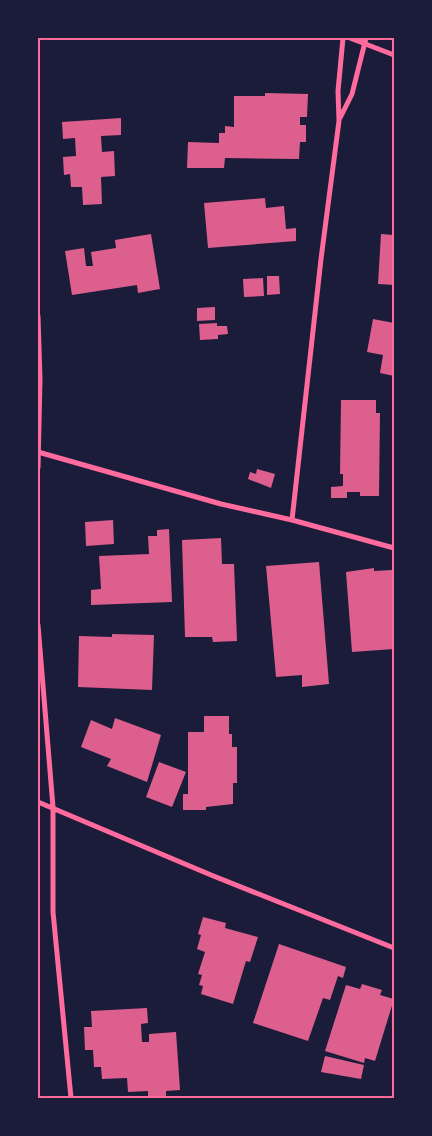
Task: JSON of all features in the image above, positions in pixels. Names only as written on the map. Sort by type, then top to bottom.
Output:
[{"type":"street","points":[[292,520],[320,259],[339,121],[338,91],[343,38]]},
{"type":"street","points":[[350,38],[366,40],[394,55]]},
{"type":"street","points":[[339,121],[352,94],[366,40]]},
{"type":"street","points":[[38,316],[40,379],[38,468]]},
{"type":"street","points":[[38,452],[222,504],[292,520],[394,548]]},
{"type":"street","points":[[38,625],[53,807],[53,912],[71,1098]]},
{"type":"street","points":[[38,802],[210,876],[394,948]]},
{"type":"building","points":[[265,93],[308,94],[307,117],[300,117],[300,125],[306,125],[306,142],[300,142],[299,159],[225,158],[224,168],[187,168],[188,142],[219,143],[219,133],[225,133],[225,126],[234,127],[234,96],[265,96]]},
{"type":"building","points":[[121,118],[121,135],[101,136],[102,152],[114,151],[115,176],[101,177],[102,204],[83,205],[82,187],[71,187],[70,174],[64,175],[63,157],[76,156],[75,138],[63,139],[62,122]]},
{"type":"building","points":[[265,198],[266,208],[284,206],[286,229],[296,228],[296,241],[208,248],[204,203]]},
{"type":"building","points":[[151,234],[160,289],[138,293],[137,285],[72,295],[65,251],[84,248],[86,266],[93,266],[91,252],[116,248],[115,240]]},
{"type":"building","points":[[381,234],[394,235],[394,285],[378,284]]},
{"type":"building","points":[[267,276],[279,276],[280,294],[267,295]]},
{"type":"building","points":[[263,278],[264,296],[244,297],[243,279]]},
{"type":"building","points":[[215,307],[215,320],[197,321],[197,308]]},
{"type":"building","points":[[373,319],[394,323],[394,376],[380,373],[383,355],[367,352]]},
{"type":"building","points":[[217,323],[217,326],[227,326],[228,334],[218,335],[218,339],[200,340],[199,324]]},
{"type":"building","points":[[341,400],[376,400],[376,413],[380,413],[379,496],[360,496],[360,492],[347,492],[347,498],[331,498],[331,487],[343,486],[343,474],[340,474]]},
{"type":"building","points":[[257,469],[275,474],[271,488],[248,479],[250,472],[256,474]]},
{"type":"building","points":[[113,520],[114,544],[86,546],[85,522]]},
{"type":"building","points":[[169,529],[172,602],[91,605],[91,590],[101,589],[99,556],[149,554],[148,536],[157,536],[157,530]]},
{"type":"building","points":[[221,538],[222,564],[234,564],[237,641],[213,642],[212,637],[185,637],[182,540]]},
{"type":"building","points":[[319,562],[329,684],[302,687],[302,675],[276,677],[266,566]]},
{"type":"building","points":[[374,568],[374,571],[392,570],[394,649],[352,652],[346,572]]},
{"type":"building","points":[[112,634],[154,635],[152,690],[78,687],[79,636],[112,637]]},
{"type":"building","points":[[204,716],[229,716],[229,734],[232,734],[232,747],[237,747],[237,783],[233,783],[233,804],[206,807],[206,810],[183,810],[183,794],[188,794],[188,732],[204,732]]},
{"type":"building","points":[[115,718],[161,735],[147,782],[107,766],[111,759],[81,747],[91,720],[112,729]]},
{"type":"building","points":[[159,762],[186,772],[172,807],[146,797]]},
{"type":"building","points":[[203,917],[226,923],[225,928],[258,937],[250,962],[246,961],[233,1004],[201,994],[203,986],[199,985],[202,975],[198,974],[205,952],[197,949],[201,935],[198,934]]},
{"type":"building","points":[[279,944],[346,967],[343,978],[338,976],[330,1000],[323,998],[308,1041],[253,1023]]},
{"type":"building","points":[[362,984],[382,990],[380,995],[394,999],[375,1061],[365,1058],[364,1063],[325,1051],[346,985],[360,989]]},
{"type":"building","points":[[147,1008],[148,1023],[141,1024],[142,1042],[149,1042],[149,1034],[176,1032],[180,1090],[166,1091],[166,1098],[148,1098],[148,1091],[128,1092],[127,1078],[102,1079],[101,1067],[94,1067],[93,1050],[85,1050],[84,1027],[92,1027],[91,1011]]},
{"type":"building","points":[[325,1056],[364,1065],[361,1079],[321,1072]]}]
